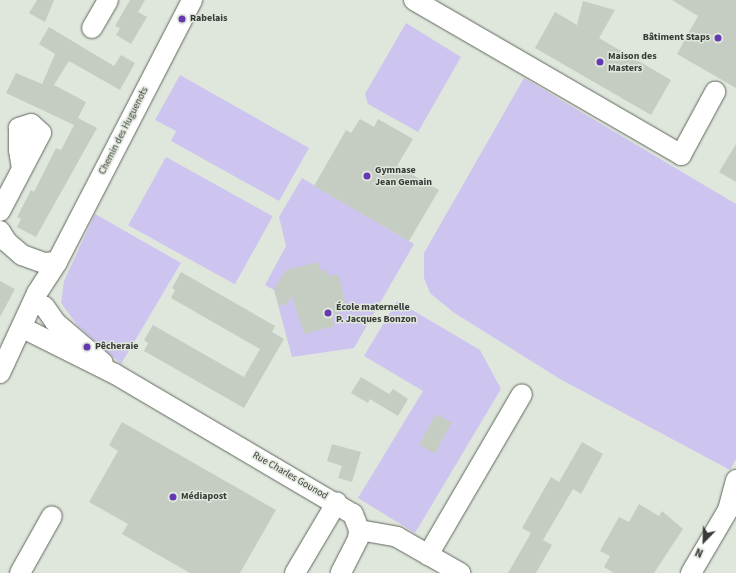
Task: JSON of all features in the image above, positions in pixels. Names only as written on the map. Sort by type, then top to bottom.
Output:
[{"type":"street","points":[[92,28],[108,0]]},
{"type":"street","name":"Chemin des Huguenots","points":[[0,373],[32,317],[51,274],[192,0]]},
{"type":"street","points":[[414,0],[681,155],[715,92]]},
{"type":"street","points":[[0,211],[22,168]]},
{"type":"street","points":[[0,231],[7,242],[22,255],[44,263],[51,274]]},
{"type":"street","name":"Rue Charles Gounod","points":[[32,317],[55,322],[114,374]]},
{"type":"street","name":"Rue Charles Gounod","points":[[32,317],[114,374],[337,502],[354,514],[359,530]]},
{"type":"street","points":[[428,555],[522,394]]},
{"type":"street","points":[[691,573],[728,510],[736,480]]},
{"type":"street","points":[[295,573],[337,502]]},
{"type":"street","points":[[20,573],[52,516]]},
{"type":"street","points":[[342,573],[356,548],[359,530],[397,537],[460,573]]},
{"type":"shaded area","points":[[406,23],[461,57],[418,132],[368,104],[365,94]]},
{"type":"shaded area","points":[[180,75],[309,148],[279,201],[171,141],[176,131],[155,120]]},
{"type":"shaded area","points":[[524,78],[736,204],[736,459],[730,470],[560,379],[453,312],[430,293],[424,278],[424,253]]},
{"type":"shaded area","points":[[166,157],[273,216],[235,284],[128,225]]},
{"type":"shaded area","name":"École maternelle P. Jacques Bonzon","points":[[302,178],[414,244],[354,348],[292,357],[274,290],[265,285],[286,246],[279,217]]},
{"type":"shaded area","points":[[95,214],[181,263],[121,364],[78,326],[61,303],[64,281]]},
{"type":"shaded area","points":[[397,301],[480,350],[501,389],[415,533],[358,498],[423,391],[364,356]]},
{"type":"building","points":[[37,0],[54,0],[45,22],[29,13]]},
{"type":"building","points":[[130,0],[145,0],[138,12],[147,17],[131,44],[116,35],[120,28],[115,26]]},
{"type":"building","name":"Bâtiment Staps","points":[[672,0],[736,0],[736,88],[677,54],[698,16]]},
{"type":"building","name":"Maison des Masters","points":[[583,1],[615,10],[599,38],[671,80],[651,115],[535,48],[555,12],[577,25]]},
{"type":"building","points":[[49,27],[114,66],[121,55],[135,63],[120,90],[69,61],[54,85],[86,102],[78,118],[97,128],[36,237],[17,227],[21,219],[17,217],[31,190],[34,192],[56,148],[61,150],[74,125],[6,93],[16,73],[42,84],[55,54],[39,44]]},
{"type":"building","name":"Gymnase Jean Gemain","points":[[360,119],[374,127],[378,119],[413,139],[397,166],[439,190],[409,241],[314,186],[346,130],[351,133]]},
{"type":"building","points":[[736,144],[736,182],[719,172]]},
{"type":"building","points":[[318,262],[321,271],[326,270],[328,276],[338,274],[346,305],[336,308],[338,315],[332,316],[335,326],[304,334],[292,296],[287,304],[279,306],[274,289],[286,270]]},
{"type":"building","points":[[181,272],[275,326],[272,332],[284,339],[244,408],[144,351],[148,343],[144,340],[153,325],[244,377],[260,349],[171,298],[175,290],[172,288]]},
{"type":"building","points":[[0,281],[15,289],[0,317]]},
{"type":"building","points":[[361,377],[389,394],[393,389],[408,399],[398,416],[370,399],[368,403],[351,393]]},
{"type":"building","points":[[436,414],[452,423],[435,453],[419,445]]},
{"type":"building","name":"Médiapost","points":[[122,422],[276,510],[240,573],[190,573],[122,534],[128,524],[89,502],[118,451],[109,445]]},
{"type":"building","points":[[582,442],[603,454],[581,494],[573,489],[543,540],[552,545],[536,573],[508,573],[531,533],[522,528],[551,477],[559,482]]},
{"type":"building","points":[[332,444],[361,452],[352,482],[338,478],[342,466],[327,461]]},
{"type":"building","points":[[639,504],[659,516],[662,511],[683,529],[654,573],[614,573],[604,567],[610,556],[600,551],[619,517],[629,522]]},
{"type":"place","name":"Rabelais","points":[[182,19]]},
{"type":"place","name":"Bâtiment Staps","points":[[718,38]]},
{"type":"place","name":"Maison des Masters","points":[[600,62]]},
{"type":"place","name":"Gymnase Jean Gemain","points":[[367,176]]},
{"type":"place","name":"École maternelle P. Jacques Bonzon","points":[[328,313]]},
{"type":"place","name":"Pêcheraie","points":[[87,347]]},
{"type":"place","name":"Médiapost","points":[[173,497]]}]
